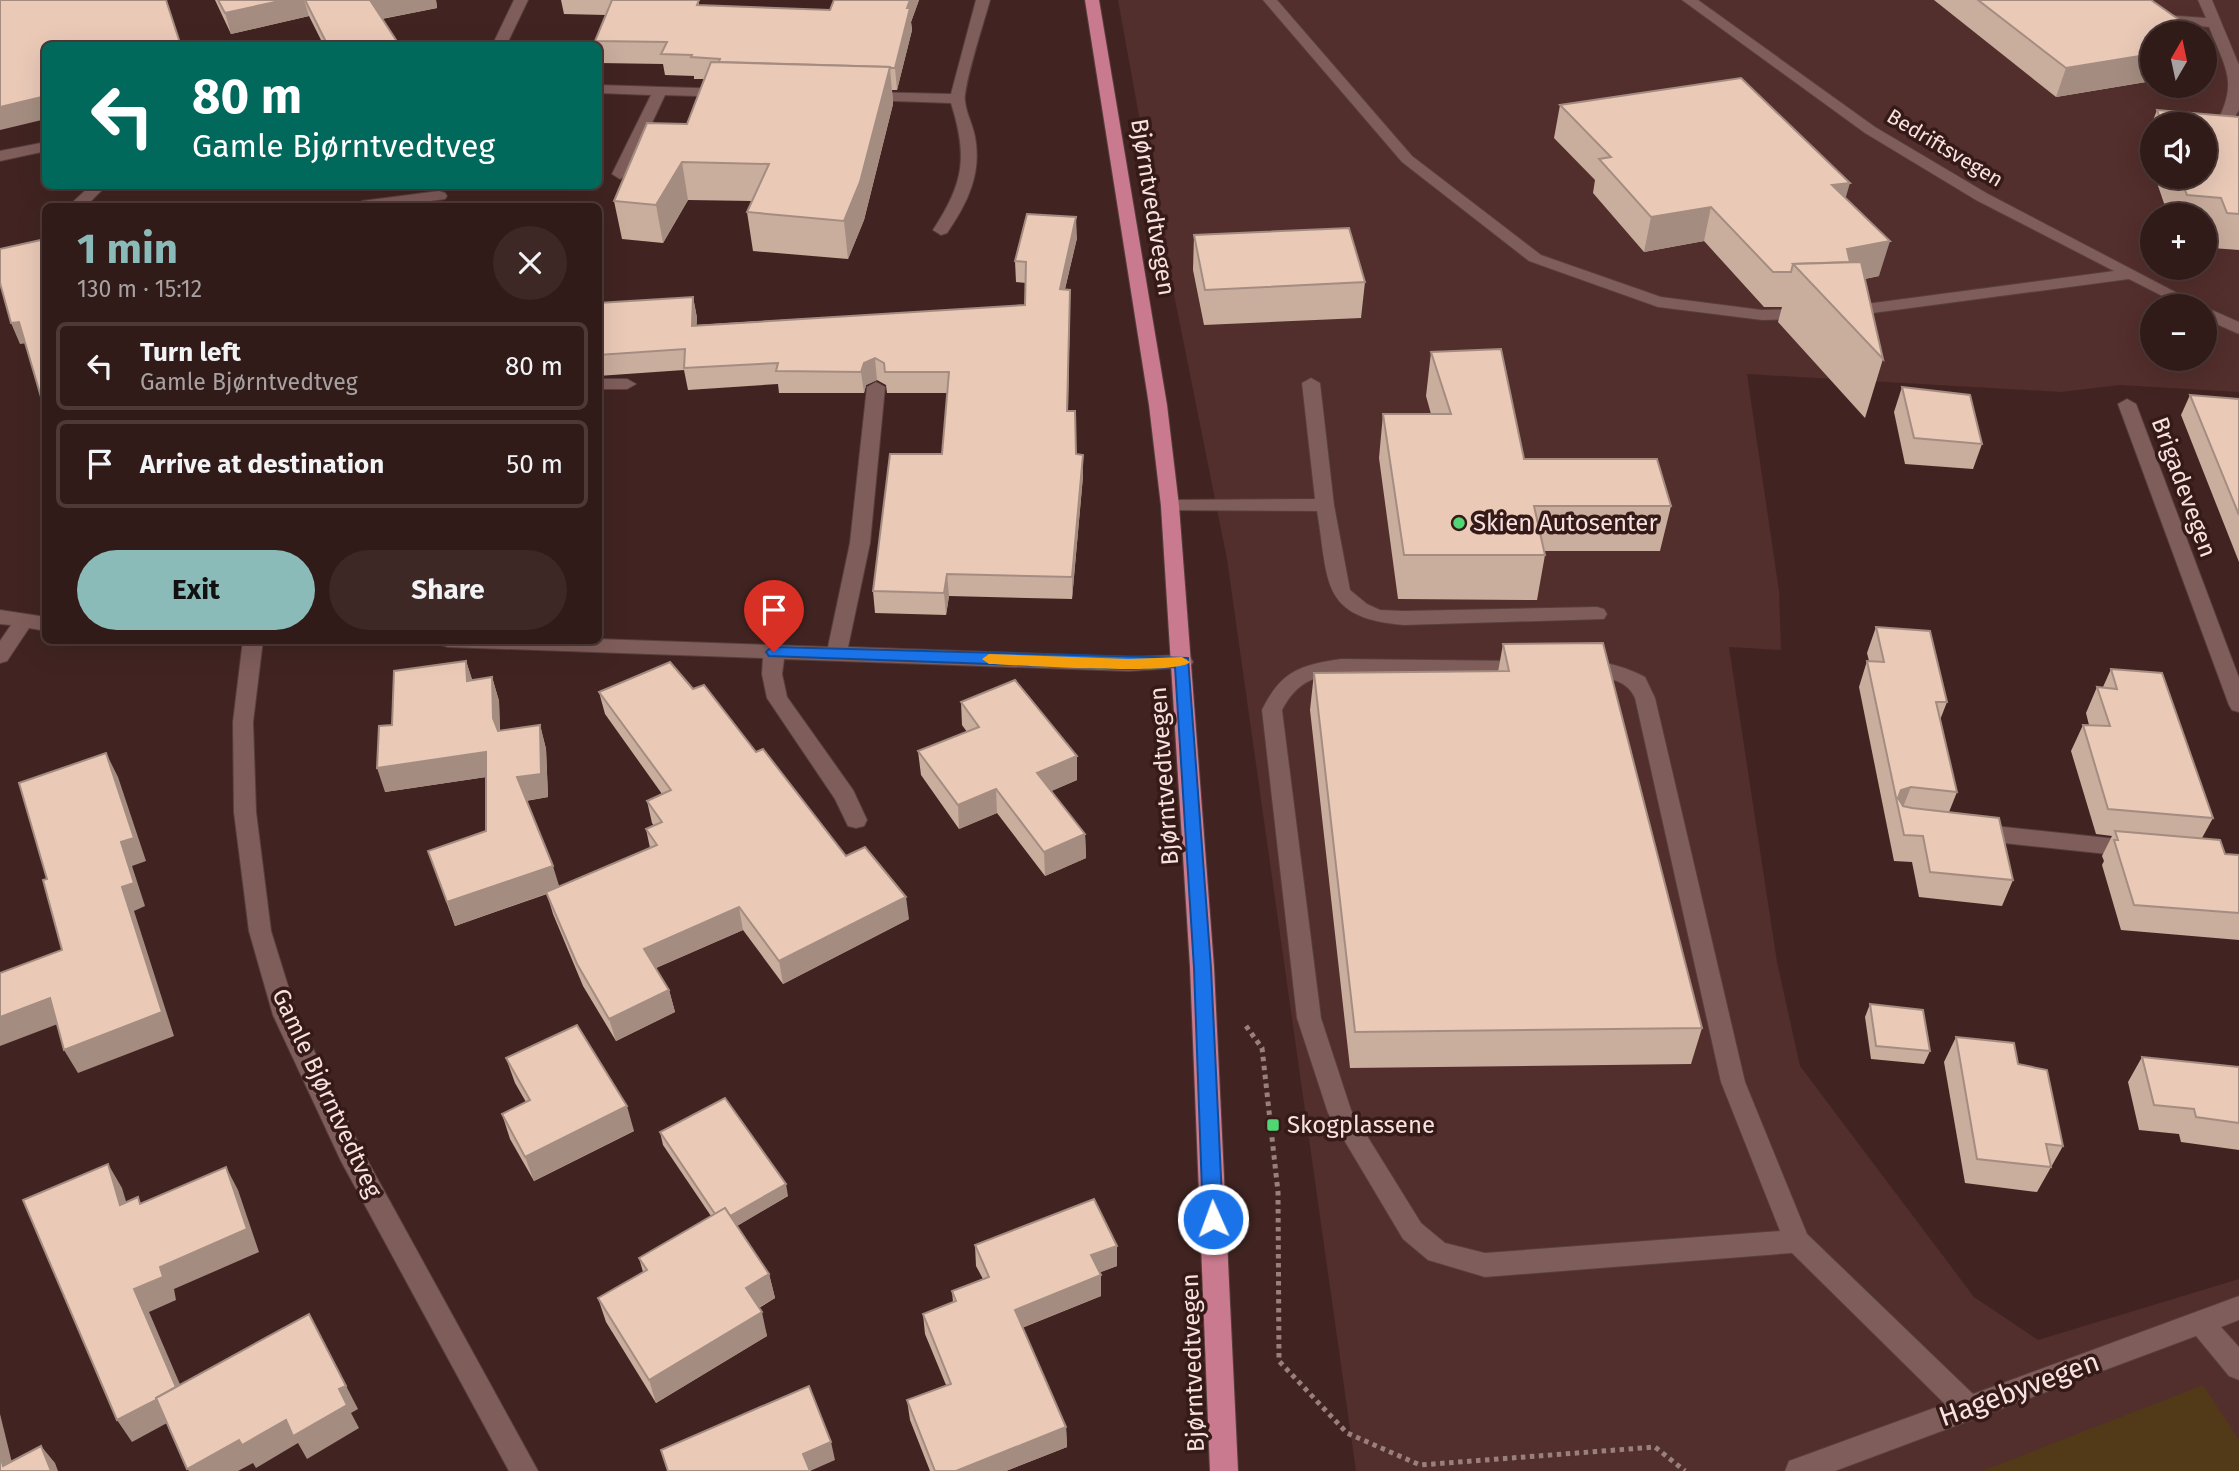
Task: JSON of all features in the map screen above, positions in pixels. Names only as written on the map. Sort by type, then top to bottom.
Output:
[{"type":"main road","name":"Bjørntvedtvegen","points":[[1092,0],[1158,405],[1170,506],[1202,968],[1224,1471]]},
{"type":"street","points":[[500,42],[521,0]]},
{"type":"street","points":[[941,230],[960,203],[971,164],[968,129],[957,99],[984,0]]},
{"type":"street","points":[[1270,0],[1407,159],[1535,258],[1658,302],[1762,314],[1830,314],[2130,274]]},
{"type":"street","name":"Bedriftsvegen","points":[[1689,0],[1870,130],[1982,197],[2170,294]]},
{"type":"street","points":[[2205,0],[2213,21]]},
{"type":"street","points":[[2135,17],[2188,21]]},
{"type":"street","points":[[2217,30],[2236,75],[2235,104],[2219,131]]},
{"type":"street","points":[[602,89],[741,93]]},
{"type":"street","points":[[620,174],[660,91]]},
{"type":"street","points":[[849,96],[957,99]]},
{"type":"street","points":[[0,156],[42,147]]},
{"type":"street","points":[[83,203],[95,189]]},
{"type":"street","points":[[385,203],[439,196]]},
{"type":"street","points":[[2217,318],[2239,329]]},
{"type":"street","points":[[1311,383],[1325,505],[1341,592],[1360,609],[1378,616],[1404,618],[1597,614]]},
{"type":"street","points":[[602,384],[627,384]]},
{"type":"street","points":[[837,654],[860,543],[876,387]]},
{"type":"street","name":"Brigadevegen","points":[[2127,404],[2239,705]]},
{"type":"street","points":[[1170,506],[1325,505]]},
{"type":"street","points":[[0,617],[42,624]]},
{"type":"street","points":[[0,656],[23,622]]},
{"type":"street","name":"Gamle Bjørntvedtveg","points":[[253,644],[243,722],[245,812],[260,930],[285,1015],[350,1153],[524,1471]]},
{"type":"street","points":[[557,644],[1129,664],[1182,662]]},
{"type":"street","points":[[774,652],[772,674],[776,698],[845,796],[856,820]]},
{"type":"street","points":[[1797,1241],[1485,1265],[1437,1252],[1412,1231],[1340,1113],[1309,1018],[1272,710],[1280,692],[1292,680],[1312,670],[1341,666],[1581,668],[1623,674],[1637,682],[1645,698],[1733,1082],[1797,1241],[1968,1408]]},
{"type":"street","points":[[1956,830],[2159,851]]},
{"type":"street","name":"Hagebyvegen","points":[[1799,1471],[2239,1308]]},
{"type":"street","points":[[2201,1323],[2239,1367]]},
{"type":"path","points":[[1202,968],[1262,1048],[1278,1192],[1279,1361],[1346,1433],[1420,1465],[1655,1447],[1685,1471]]},
{"type":"shaded area","points":[[1118,0],[2239,0],[2239,392],[2120,385],[2061,392],[1747,374],[1779,591],[1781,650],[1729,647],[1777,962],[1800,1066],[1974,1297],[2038,1340],[2239,1279],[2239,1471],[1356,1471],[1227,559],[1147,160]]},
{"type":"shaded area","points":[[2203,1385],[2239,1440],[2239,1471],[1982,1471]]},
{"type":"building","points":[[0,0],[166,0],[180,42],[42,42],[42,97],[0,107]]},
{"type":"building","points":[[218,0],[284,0],[225,13]]},
{"type":"building","points":[[305,0],[370,0],[397,42],[326,42]]},
{"type":"building","points":[[612,0],[699,0],[697,5],[830,10],[834,0],[910,0],[907,8],[910,8],[895,68],[890,68],[719,62],[720,59],[691,57],[692,55],[661,54],[667,42],[595,41]]},
{"type":"building","points":[[1978,0],[2151,0],[2181,21],[2140,21],[2140,56],[2066,68]]},
{"type":"building","points":[[711,62],[890,67],[860,182],[844,221],[747,212],[769,164],[682,162],[656,205],[614,201],[647,123],[687,124]]},
{"type":"building","points":[[1741,78],[1850,183],[1832,185],[1890,241],[1847,249],[1850,262],[1793,264],[1791,272],[1773,272],[1711,207],[1651,217],[1599,159],[1611,157],[1560,105]]},
{"type":"building","points":[[2217,115],[2239,117],[2239,214],[2227,213],[2221,198],[2187,195],[2185,189],[2217,189]]},
{"type":"building","points":[[1027,214],[1076,217],[1060,289],[1070,290],[1067,411],[1075,411],[1076,454],[1083,455],[1072,577],[947,574],[944,593],[873,591],[890,454],[942,454],[949,372],[885,372],[884,363],[875,358],[864,363],[861,372],[776,371],[778,363],[684,368],[685,349],[602,355],[602,303],[693,297],[692,326],[1025,305],[1026,262],[1015,261]]},
{"type":"building","points":[[1349,228],[1365,282],[1205,290],[1194,235]]},
{"type":"building","points":[[41,240],[42,243],[42,400],[19,322],[11,323],[0,283],[0,249]]},
{"type":"building","points":[[1861,262],[1883,359],[1793,264]]},
{"type":"building","points":[[1501,349],[1524,459],[1657,459],[1671,506],[1534,506],[1545,555],[1404,555],[1383,414],[1451,414],[1431,352]]},
{"type":"building","points":[[1902,387],[1970,395],[1982,444],[1914,438]]},
{"type":"building","points":[[2190,395],[2239,399],[2239,515]]},
{"type":"building","points":[[1876,627],[1930,631],[1947,702],[1936,702],[1957,792],[1911,787],[1901,790],[1898,798],[1903,806],[1912,808],[1999,818],[2013,880],[1930,872],[1923,836],[1904,835],[1867,661],[1884,662]]},
{"type":"building","points":[[1603,643],[1702,1028],[1355,1032],[1314,673],[1509,671],[1503,644]]},
{"type":"building","points":[[466,661],[467,681],[492,677],[493,718],[498,731],[540,725],[541,774],[517,777],[553,866],[447,902],[428,851],[486,831],[486,752],[377,768],[379,726],[392,725],[394,671]]},
{"type":"building","points":[[670,662],[693,689],[704,685],[756,752],[763,749],[846,856],[865,847],[906,897],[779,961],[739,907],[644,949],[669,990],[609,1019],[577,964],[546,892],[657,845],[646,829],[662,822],[647,801],[671,790],[599,692]]},
{"type":"building","points":[[2111,669],[2162,673],[2213,818],[2108,809],[2083,725],[2110,726],[2097,687],[2117,689]]},
{"type":"building","points":[[1015,680],[1077,756],[1037,773],[1085,834],[1044,852],[996,789],[958,805],[918,751],[979,727],[961,702]]},
{"type":"building","points":[[106,753],[134,838],[121,842],[134,883],[122,887],[162,1012],[64,1050],[50,998],[0,1017],[0,973],[62,950],[43,880],[47,879],[19,783]]},
{"type":"building","points":[[2115,831],[2220,840],[2225,854],[2239,855],[2239,913],[2134,905],[2114,840],[2118,840]]},
{"type":"building","points":[[1870,1004],[1923,1010],[1930,1051],[1876,1046]]},
{"type":"building","points":[[577,1025],[627,1106],[525,1157],[502,1114],[530,1100],[506,1058]]},
{"type":"building","points":[[1956,1037],[2014,1043],[2018,1064],[2047,1070],[2063,1146],[2046,1144],[2051,1167],[1977,1159]]},
{"type":"building","points":[[2142,1057],[2239,1067],[2239,1123],[2196,1117],[2194,1109],[2154,1105]]},
{"type":"building","points":[[725,1098],[786,1184],[730,1216],[725,1208],[715,1214],[660,1132]]},
{"type":"building","points":[[108,1164],[120,1205],[138,1197],[140,1204],[226,1167],[247,1229],[160,1267],[163,1277],[134,1289],[176,1387],[117,1420],[23,1200]]},
{"type":"building","points":[[1094,1199],[1117,1246],[1091,1255],[1101,1275],[1015,1310],[1066,1427],[956,1471],[935,1471],[907,1400],[951,1384],[923,1314],[956,1301],[952,1291],[989,1277],[975,1245]]},
{"type":"building","points":[[725,1208],[769,1274],[746,1288],[762,1312],[649,1380],[598,1298],[647,1270],[639,1258]]},
{"type":"building","points":[[309,1314],[346,1386],[339,1389],[347,1405],[293,1436],[286,1420],[242,1445],[239,1440],[187,1469],[156,1398]]},
{"type":"building","points":[[809,1386],[831,1442],[803,1454],[810,1471],[668,1471],[661,1450]]},
{"type":"building","points":[[41,1446],[51,1471],[0,1471],[0,1454],[3,1466]]},
{"type":"slow traffic","points":[[989,659],[1129,664],[1182,662]]},
{"type":"place","name":"Skien Autosenter","points":[[1459,523]]},
{"type":"place","name":"Skogplassene","points":[[1273,1125]]},
{"type":"route","points":[[774,652],[1129,664],[1182,662],[1202,968],[1213,1219]]}]
